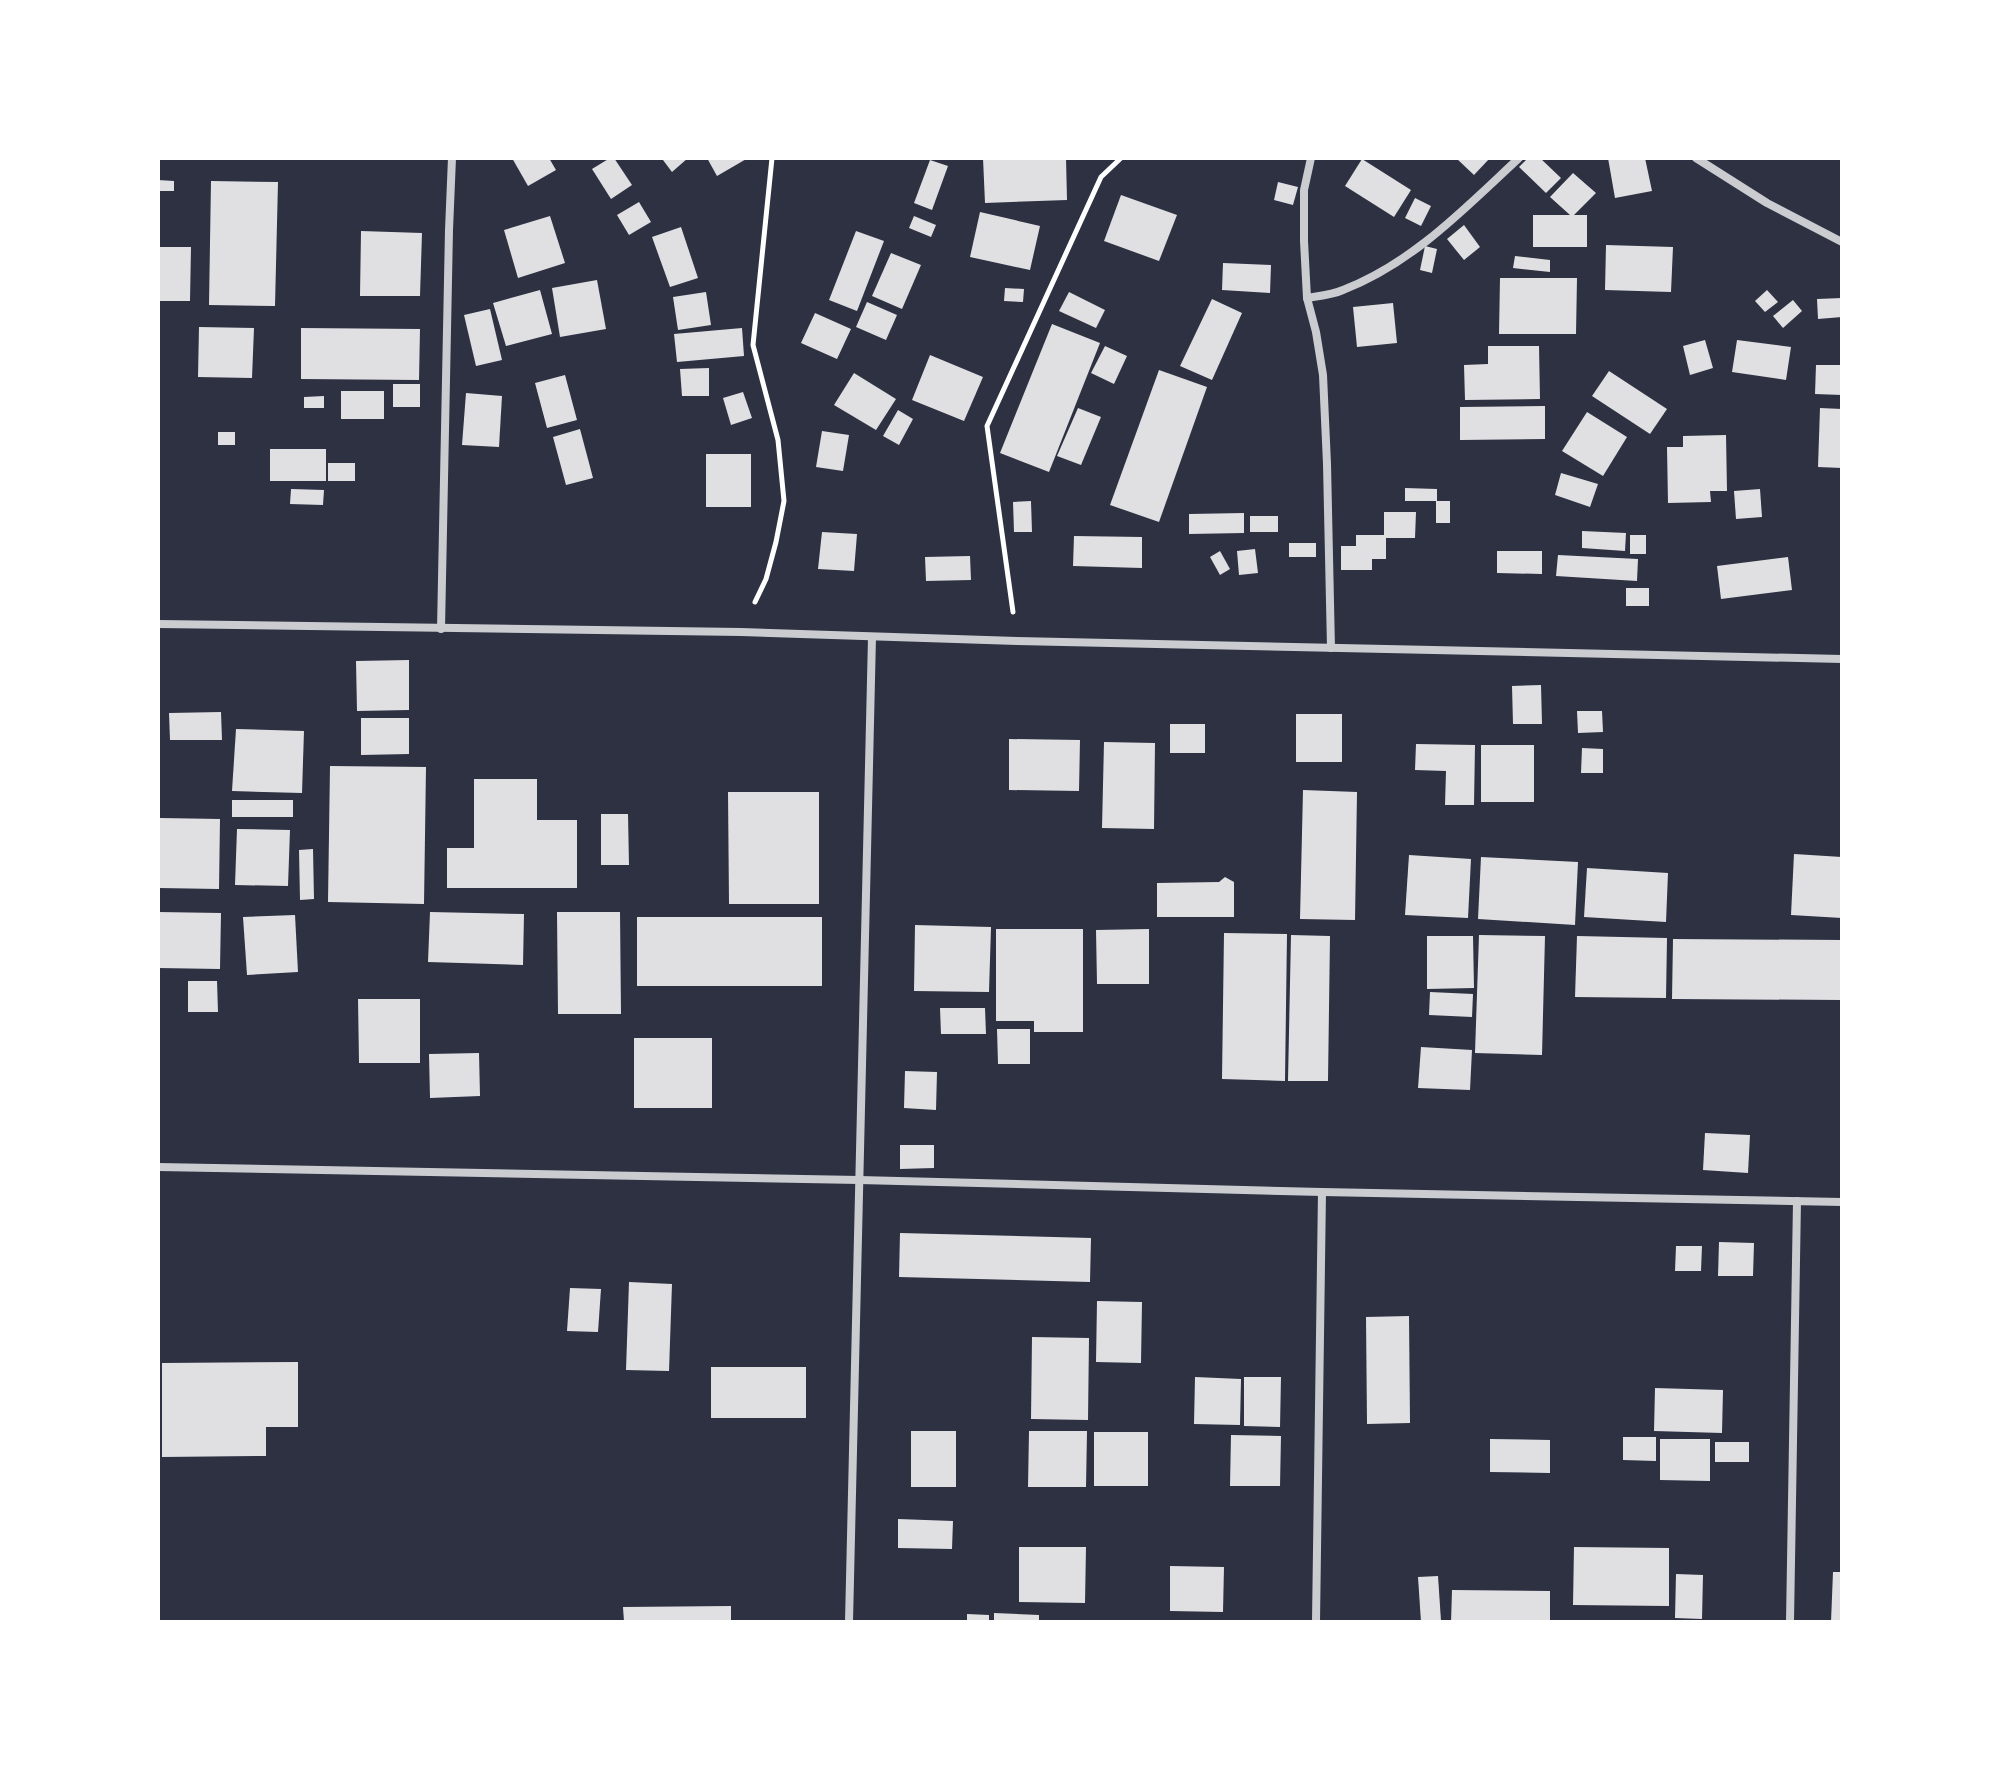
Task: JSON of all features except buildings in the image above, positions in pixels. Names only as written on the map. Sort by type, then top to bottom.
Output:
[{"type":"street","points":[[441,629],[452,158]]},
{"type":"street","points":[[1311,158],[1304,190],[1304,241],[1307,298],[1323,375],[1331,648]]},
{"type":"street","points":[[1307,298],[1341,291],[1367,279],[1431,240],[1519,158]]},
{"type":"street","points":[[1696,158],[1767,203],[1842,242]]},
{"type":"street","points":[[158,624],[741,632],[1842,659]]},
{"type":"street","points":[[849,1622],[872,637]]},
{"type":"street","points":[[158,1167],[1842,1202]]},
{"type":"street","points":[[1316,1622],[1322,1192]]},
{"type":"street","points":[[1790,1622],[1797,1201]]},
{"type":"path","points":[[741,632],[766,579],[784,501],[778,440],[753,345],[772,158]]},
{"type":"path","points":[[1017,641],[987,426],[1101,177],[1121,158]]}]
